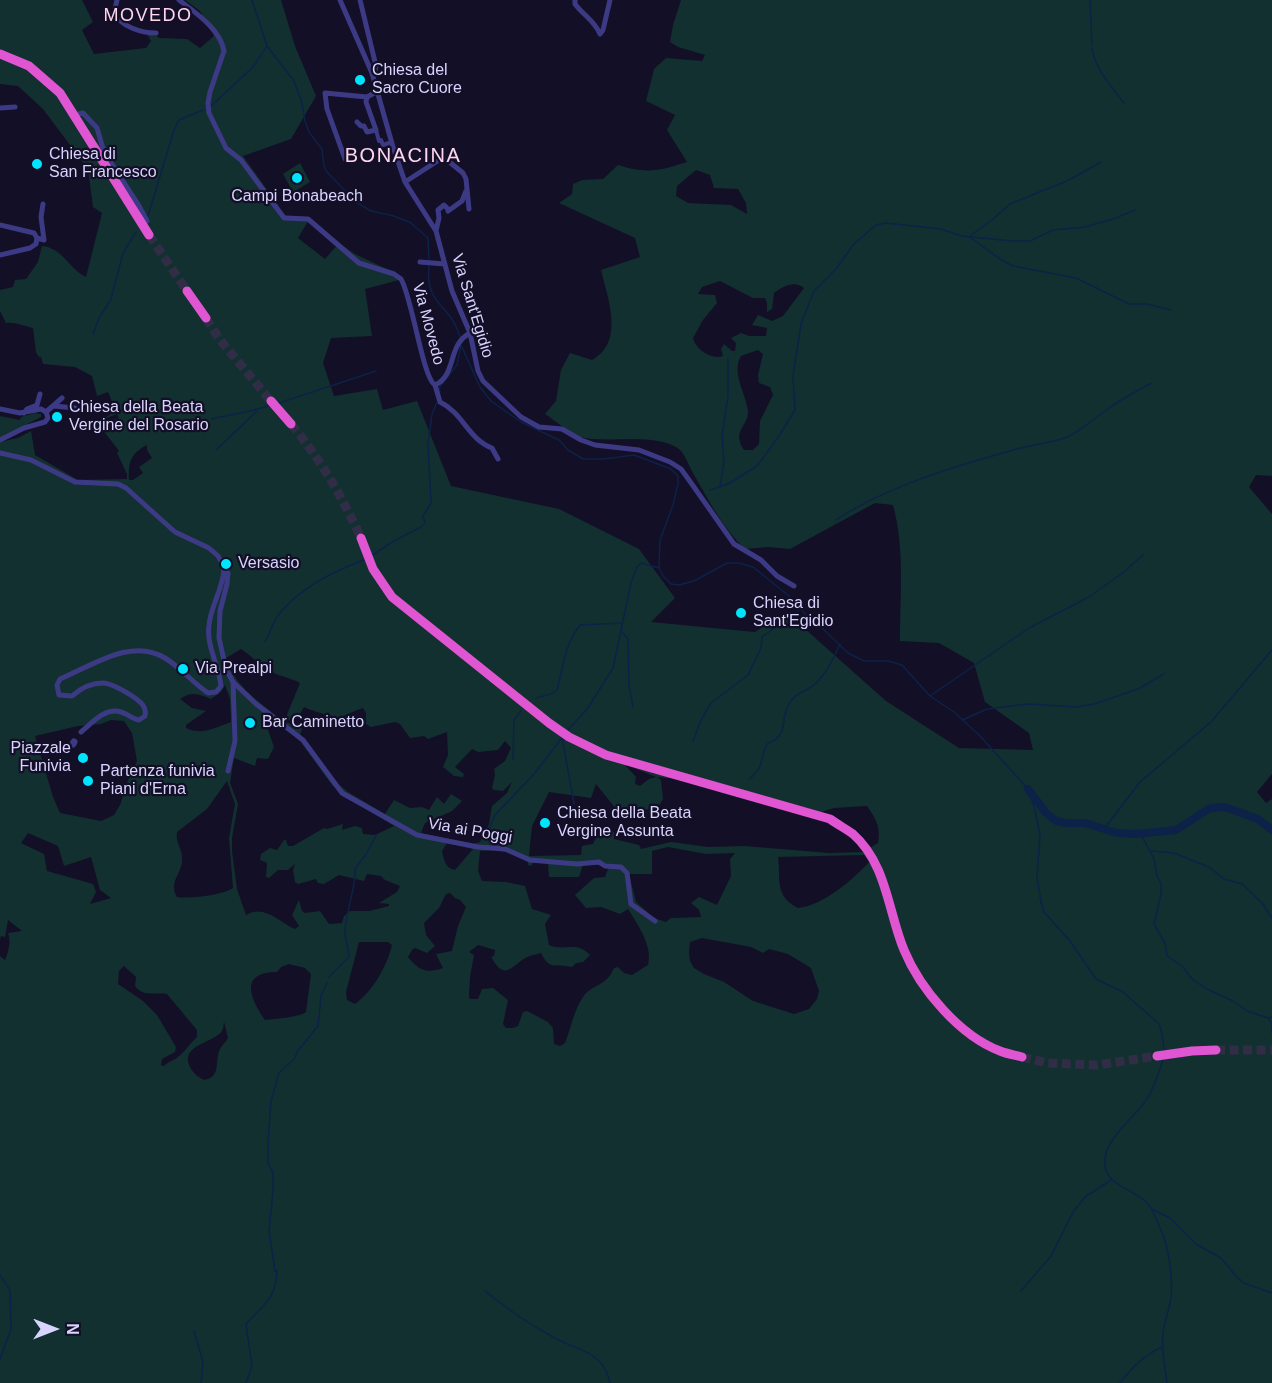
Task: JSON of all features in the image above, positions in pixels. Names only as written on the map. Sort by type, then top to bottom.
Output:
[{"type":"highway","points":[[0,54],[29,66],[60,93],[148,235]]},
{"type":"highway","points":[[188,291],[206,318]]},
{"type":"highway","points":[[271,401],[291,424]]},
{"type":"highway","points":[[363,542],[373,569],[392,597],[432,626],[569,737],[596,751],[830,819],[853,835],[870,855],[879,871],[904,949],[916,974],[930,994],[958,1024],[981,1041],[999,1051],[1022,1057]]},
{"type":"highway","points":[[1157,1056],[1216,1050]]},
{"type":"street","points":[[117,0],[114,13],[119,20],[142,32],[156,33]]},
{"type":"street","name":"Via Movedo","points":[[179,0],[204,20],[221,40],[223,46],[224,51],[210,92],[208,108],[226,148],[245,165],[284,218],[308,219],[358,263],[394,274],[400,279],[419,335],[427,373],[430,381],[435,385],[440,383],[447,374],[464,336]]},
{"type":"street","points":[[340,0],[372,73],[376,66],[360,0]]},
{"type":"street","points":[[575,0],[575,4],[582,13],[596,24],[600,34],[610,0]]},
{"type":"street","name":"Via Sant'Egidio","points":[[372,73],[405,182],[436,231],[464,336],[479,375],[506,404],[521,417],[539,427],[562,429],[595,446],[639,450],[670,462],[681,469],[734,544],[761,560],[777,576],[794,586]]},
{"type":"street","points":[[345,159],[327,109],[325,93],[367,97],[378,91]]},
{"type":"street","points":[[367,97],[366,102],[379,141],[381,140],[383,144],[392,142]]},
{"type":"street","points":[[0,108],[15,107]]},
{"type":"street","points":[[73,115],[82,113],[97,128],[104,152],[147,221]]},
{"type":"street","points":[[357,122],[368,132],[376,130]]},
{"type":"street","points":[[405,182],[439,160],[447,160],[464,173],[469,209]]},
{"type":"street","points":[[436,231],[438,210],[444,205],[449,210],[462,201],[467,187]]},
{"type":"street","points":[[37,238],[44,240],[41,218],[43,204]]},
{"type":"street","points":[[0,225],[34,233],[37,238],[36,244],[30,248],[0,255]]},
{"type":"street","points":[[426,263],[445,264]]},
{"type":"street","points":[[435,385],[440,402],[450,407],[484,446],[492,448],[498,459]]},
{"type":"street","points":[[24,413],[27,409],[37,405],[40,394]]},
{"type":"street","points":[[46,412],[62,398]]},
{"type":"street","points":[[54,406],[75,408]]},
{"type":"street","points":[[0,409],[24,413],[40,409],[46,412],[48,418],[45,423],[24,428],[0,440]]},
{"type":"street","points":[[0,453],[31,460],[75,482],[118,484],[126,488],[175,532],[209,548],[218,556],[224,568],[224,579],[208,626],[209,644],[220,676],[220,686],[216,692],[208,693],[166,659],[153,652],[135,649],[115,655],[60,680],[57,685],[58,695],[72,696],[80,689],[96,683],[106,683],[114,685],[142,703],[146,710],[145,716],[139,720],[132,719],[124,713],[107,712],[81,732]]},
{"type":"street","name":"Via ai Poggi","points":[[224,568],[228,573],[220,611],[219,638],[226,669],[233,682],[256,704],[303,740],[342,793],[417,835],[478,848],[505,849],[531,860],[577,864],[599,862],[605,866],[621,867],[625,870],[629,881],[631,904],[655,921]]},
{"type":"street","points":[[228,771],[235,741],[233,682]]},
{"type":"green space","points":[[0,0],[82,0],[93,22],[82,30],[94,54],[146,48],[151,41],[147,34],[159,38],[187,39],[200,48],[214,36],[200,11],[185,0],[281,0],[295,46],[316,96],[291,139],[243,156],[285,215],[310,218],[298,238],[325,259],[339,243],[355,254],[393,272],[399,280],[365,289],[372,336],[331,338],[323,363],[334,396],[377,389],[383,410],[417,401],[451,486],[559,509],[639,549],[675,598],[651,622],[755,632],[786,612],[886,701],[959,748],[1033,750],[1029,733],[985,702],[974,663],[939,643],[900,641],[900,556],[893,505],[875,503],[790,549],[768,547],[745,549],[716,513],[679,449],[658,441],[579,437],[545,414],[556,401],[561,370],[570,353],[592,360],[602,352],[608,342],[612,319],[601,270],[640,257],[635,238],[559,203],[572,194],[573,184],[582,180],[603,179],[618,165],[637,170],[653,170],[687,162],[667,130],[675,115],[646,101],[654,69],[666,58],[702,61],[705,55],[678,47],[670,42],[681,0],[1272,0],[1272,476],[1256,475],[1249,487],[1272,514],[1272,774],[1257,792],[1266,803],[1272,799],[1272,1383],[0,1383],[0,956],[5,960],[8,953],[8,933],[22,931],[8,920],[5,937],[1,936],[0,939],[0,442],[18,438],[31,431],[35,455],[78,480],[127,479],[127,474],[117,453],[119,451],[99,425],[119,418],[117,414],[101,420],[116,411],[108,392],[97,396],[92,376],[75,367],[43,364],[36,352],[33,328],[6,323],[0,311],[0,290],[13,287],[15,280],[26,279],[38,262],[42,246],[61,255],[86,277],[102,213],[93,207],[88,169],[43,109],[18,86],[0,84]],"holes":[[[696,170],[710,175],[714,188],[738,189],[746,203],[747,214],[731,205],[688,203],[676,196],[677,186]],[[720,281],[753,298],[765,298],[767,312],[772,309],[774,293],[778,290],[793,284],[804,288],[783,316],[772,321],[758,315],[752,325],[767,328],[766,336],[749,336],[741,333],[731,338],[736,343],[735,351],[724,344],[721,349],[723,356],[714,357],[701,350],[693,338],[703,320],[717,303],[715,295],[698,294],[702,287]],[[758,350],[763,354],[758,375],[759,383],[770,387],[773,395],[760,421],[759,444],[753,450],[744,450],[739,438],[748,411],[738,369],[741,356]],[[147,445],[152,458],[139,467],[143,473],[129,480],[129,468],[134,455]],[[241,649],[272,672],[300,683],[286,717],[280,719],[248,692],[235,677],[226,658]],[[225,685],[230,699],[231,722],[203,731],[186,728],[186,725],[206,711],[192,708],[180,699],[191,694],[211,699],[221,692]],[[304,707],[337,717],[363,708],[366,713],[366,724],[371,727],[395,722],[400,724],[410,738],[424,736],[428,739],[447,732],[448,755],[443,767],[454,776],[463,777],[464,774],[455,767],[472,749],[478,752],[498,750],[505,741],[511,748],[505,761],[494,769],[492,788],[503,791],[512,782],[507,793],[492,806],[489,824],[480,842],[473,844],[421,833],[425,823],[452,811],[462,801],[451,794],[444,804],[437,797],[429,810],[422,807],[410,808],[394,800],[385,814],[348,792],[336,782],[300,735],[301,726],[284,722],[299,716]],[[270,717],[300,741],[332,785],[345,796],[394,826],[375,835],[363,834],[362,828],[355,826],[342,830],[343,824],[324,828],[293,846],[288,846],[284,840],[277,850],[270,848],[261,854],[260,860],[267,863],[266,877],[269,878],[278,870],[288,870],[295,864],[293,870],[295,882],[298,884],[316,879],[318,883],[324,884],[339,875],[364,881],[367,874],[381,876],[400,886],[397,892],[379,903],[389,904],[389,906],[369,911],[350,911],[344,916],[342,923],[329,924],[320,911],[305,913],[302,911],[299,900],[292,915],[299,926],[295,929],[265,913],[253,912],[246,915],[237,889],[232,851],[238,804],[230,783],[234,758],[255,766],[257,758],[268,759],[274,747],[268,730]],[[111,720],[124,721],[132,733],[137,761],[114,815],[101,821],[60,813],[35,736],[78,726],[101,724]],[[625,765],[656,777],[640,786],[635,784],[636,777]],[[657,777],[677,779],[780,808],[793,804],[821,812],[834,808],[867,806],[877,823],[878,843],[863,852],[829,853],[744,846],[708,847],[671,842],[641,849],[639,845],[614,839],[614,832],[602,826],[593,844],[582,846],[581,855],[529,856],[532,826],[549,792],[591,798],[596,784],[621,813],[634,814],[642,810],[657,808],[663,799],[661,780]],[[227,781],[235,804],[229,838],[233,888],[206,896],[177,897],[174,887],[182,860],[177,832],[207,809]],[[28,833],[58,846],[64,866],[91,857],[100,890],[111,898],[90,904],[96,892],[93,884],[47,871],[44,854],[21,843]],[[447,843],[473,849],[455,870],[447,865],[442,851]],[[668,847],[706,854],[735,853],[730,859],[731,876],[717,905],[699,897],[691,903],[699,910],[701,917],[671,918],[666,922],[654,918],[636,902],[629,874],[652,874],[652,851]],[[496,850],[510,853],[528,862],[531,866],[533,863],[548,863],[549,877],[579,877],[583,865],[598,865],[608,869],[605,877],[594,878],[575,895],[586,908],[601,907],[620,914],[628,909],[647,943],[648,965],[632,975],[624,973],[618,967],[614,968],[607,979],[591,989],[577,1008],[565,1043],[560,1046],[554,1044],[553,1028],[548,1022],[527,1011],[523,1012],[518,1026],[506,1028],[503,1024],[508,1000],[493,988],[482,989],[478,999],[469,997],[474,955],[469,952],[478,945],[495,950],[494,956],[491,957],[502,970],[509,970],[526,958],[541,953],[550,964],[572,967],[576,963],[583,962],[590,955],[580,948],[549,945],[545,924],[551,915],[532,909],[525,886],[482,881],[478,871],[480,851]],[[864,855],[869,862],[837,891],[807,906],[798,908],[790,903],[780,886],[778,857]],[[450,893],[466,907],[458,926],[452,951],[436,954],[443,968],[423,970],[408,957],[415,948],[427,953],[435,946],[426,935],[424,923],[439,908],[446,894]],[[702,938],[751,947],[763,953],[769,949],[788,954],[811,968],[819,991],[817,999],[809,1009],[794,1014],[753,1001],[724,982],[694,968],[690,961],[690,942]],[[359,942],[388,942],[392,945],[383,969],[368,992],[355,1004],[347,1000],[346,992]],[[289,964],[305,968],[311,974],[306,1012],[265,1020],[252,995],[251,988],[257,976],[277,972],[281,967]],[[124,966],[136,977],[135,986],[141,992],[167,994],[197,1030],[197,1037],[183,1053],[164,1066],[161,1065],[162,1059],[175,1052],[176,1047],[157,1015],[143,1001],[118,984],[119,971]],[[224,1022],[228,1038],[219,1051],[215,1073],[204,1080],[190,1067],[189,1054],[193,1049],[222,1031]]]},
{"type":"green space","name":"Campi Bonabeach","points":[[300,163],[310,182],[293,192],[283,174]]},
{"type":"green space","points":[[35,413],[41,414],[41,417],[0,438],[0,416],[20,420],[21,417]]},
{"type":"waterway","points":[[252,0],[267,46],[294,81],[302,103],[305,121],[309,132],[322,149],[327,172],[356,202],[371,211],[394,216],[411,223],[428,238],[429,260]]},
{"type":"waterway","points":[[1090,0],[1092,44]]},
{"type":"waterway","points":[[211,106],[253,67],[267,46]]},
{"type":"waterway","points":[[1092,48],[1100,70],[1124,103]]},
{"type":"waterway","points":[[148,216],[179,120],[203,110]]},
{"type":"waterway","points":[[970,236],[1010,204],[1069,180],[1101,162]]},
{"type":"waterway","points":[[710,490],[728,484],[757,466],[779,436],[795,410],[793,376],[801,324],[814,291],[836,269],[854,244],[876,225],[885,223],[941,229],[961,236],[1030,241],[1053,230],[1085,227],[1135,210]]},
{"type":"waterway","points":[[93,334],[99,318],[111,299],[123,253],[136,232]]},
{"type":"waterway","points":[[970,237],[1013,266],[1076,278],[1129,304],[1147,304],[1171,310]]},
{"type":"waterway","points":[[429,265],[431,290],[451,317],[460,337]]},
{"type":"waterway","points":[[461,345],[480,387],[491,401],[521,422],[559,440],[568,450],[583,459],[634,455],[671,469],[678,476],[673,505],[660,540],[659,568],[671,584],[679,585],[694,581],[727,563],[739,563],[753,567],[789,596],[809,618],[848,653],[864,661],[888,661],[902,665],[930,696],[954,712],[981,737],[1028,789],[1040,835],[1037,877],[1044,912],[1070,941],[1096,979],[1123,992],[1159,1024],[1164,1050]]},
{"type":"waterway","points":[[440,392],[439,388],[457,365],[461,346]]},
{"type":"waterway","points":[[720,486],[724,462],[722,436],[728,396],[728,359]]},
{"type":"waterway","points":[[279,403],[376,371]]},
{"type":"waterway","points":[[836,520],[855,508],[920,479],[988,457],[1067,437],[1116,403],[1152,383]]},
{"type":"waterway","points":[[371,556],[425,523],[423,516],[431,503],[428,444],[432,414],[437,402]]},
{"type":"waterway","points":[[211,419],[271,405]]},
{"type":"waterway","points":[[216,450],[257,411]]},
{"type":"waterway","points":[[930,696],[1029,628],[1089,597],[1124,572],[1144,554]]},
{"type":"waterway","points":[[265,642],[273,623],[298,595],[341,569],[364,560]]},
{"type":"waterway","points":[[567,731],[588,708],[613,668],[631,583],[637,567],[641,563],[659,568]]},
{"type":"waterway","points":[[693,741],[711,703],[748,675],[761,648],[762,637],[799,610]]},
{"type":"waterway","points":[[536,698],[557,690],[568,648],[580,625],[622,623]]},
{"type":"waterway","points":[[622,632],[628,639],[629,685],[633,707]]},
{"type":"waterway","points":[[749,779],[760,767],[767,744],[779,736],[783,728],[785,712],[791,701],[820,679],[840,644]]},
{"type":"waterway","points":[[1104,829],[1140,782],[1211,722],[1272,650]]},
{"type":"waterway","points":[[962,720],[987,709],[1027,704],[1077,707],[1094,704],[1138,689],[1164,674]]},
{"type":"waterway","points":[[513,759],[514,720],[521,711]]},
{"type":"waterway","points":[[562,737],[574,804]]},
{"type":"waterway","points":[[485,837],[495,815],[534,774],[561,739]]},
{"type":"waterway","points":[[1028,789],[1046,813],[1056,821],[1085,823],[1117,833],[1135,834],[1176,830],[1210,808],[1225,807],[1258,819],[1272,830]]},
{"type":"waterway","points":[[1140,833],[1154,859],[1161,884],[1154,924],[1165,943],[1167,956],[1183,967],[1192,979],[1207,989],[1233,1001],[1247,1011],[1268,1018],[1272,1017]]},
{"type":"waterway","points":[[329,977],[349,957],[345,925],[354,885],[355,869],[376,836]]},
{"type":"waterway","points":[[1151,851],[1174,853],[1209,867],[1224,879],[1242,884],[1262,903],[1272,918]]},
{"type":"waterway","points":[[246,1383],[252,1366],[246,1324],[271,1295],[277,1271],[275,1271],[269,1230],[273,1192],[273,1173],[268,1163],[271,1101],[279,1073],[295,1058],[297,1052],[318,1026],[321,996],[327,983]]},
{"type":"waterway","points":[[1269,1019],[1272,1024],[1272,1033]]},
{"type":"waterway","points":[[1163,1060],[1146,1101],[1121,1128],[1108,1147],[1105,1164],[1111,1179],[1140,1197],[1153,1211],[1164,1238],[1170,1263],[1171,1281],[1170,1302],[1163,1339],[1167,1383]]},
{"type":"waterway","points":[[1021,1291],[1051,1256],[1073,1212],[1085,1197],[1111,1180]]},
{"type":"waterway","points":[[1152,1209],[1170,1218],[1196,1244],[1221,1258],[1244,1283],[1272,1293]]},
{"type":"waterway","points":[[0,1275],[10,1290],[11,1329],[0,1359]]},
{"type":"waterway","points":[[485,1291],[537,1328],[592,1355],[604,1367],[610,1383]]},
{"type":"waterway","points":[[194,1331],[203,1362],[201,1383]]},
{"type":"waterway","points":[[1120,1383],[1139,1362],[1162,1347]]},
{"type":"tunnel","points":[[149,235],[187,291]]},
{"type":"tunnel","points":[[206,318],[220,340],[271,401]]},
{"type":"tunnel","points":[[291,424],[330,478],[361,538]]},
{"type":"tunnel","points":[[1216,1050],[1272,1050]]},
{"type":"tunnel","points":[[1022,1057],[1048,1063],[1097,1065],[1157,1056]]},
{"type":"place","name":"Chiesa del Sacro Cuore","points":[[360,80]]},
{"type":"place","name":"Chiesa di San Francesco","points":[[37,164]]},
{"type":"place","name":"Campi Bonabeach","points":[[297,178]]},
{"type":"place","name":"Chiesa della Beata Vergine del Rosario","points":[[57,417]]},
{"type":"place","name":"Versasio","points":[[226,564]]},
{"type":"place","name":"Chiesa di Sant'Egidio","points":[[741,613]]},
{"type":"place","name":"Via Prealpi","points":[[183,669]]},
{"type":"place","name":"Bar Caminetto","points":[[250,723]]},
{"type":"place","name":"Piazzale Funivia","points":[[83,758]]},
{"type":"place","name":"Partenza funivia Piani d'Erna","points":[[88,781]]},
{"type":"place","name":"Chiesa della Beata Vergine Assunta","points":[[545,823]]},
{"type":"district","name":"MOVEDO","points":[[148,16]]},
{"type":"district","name":"BONACINA","points":[[403,156]]}]
